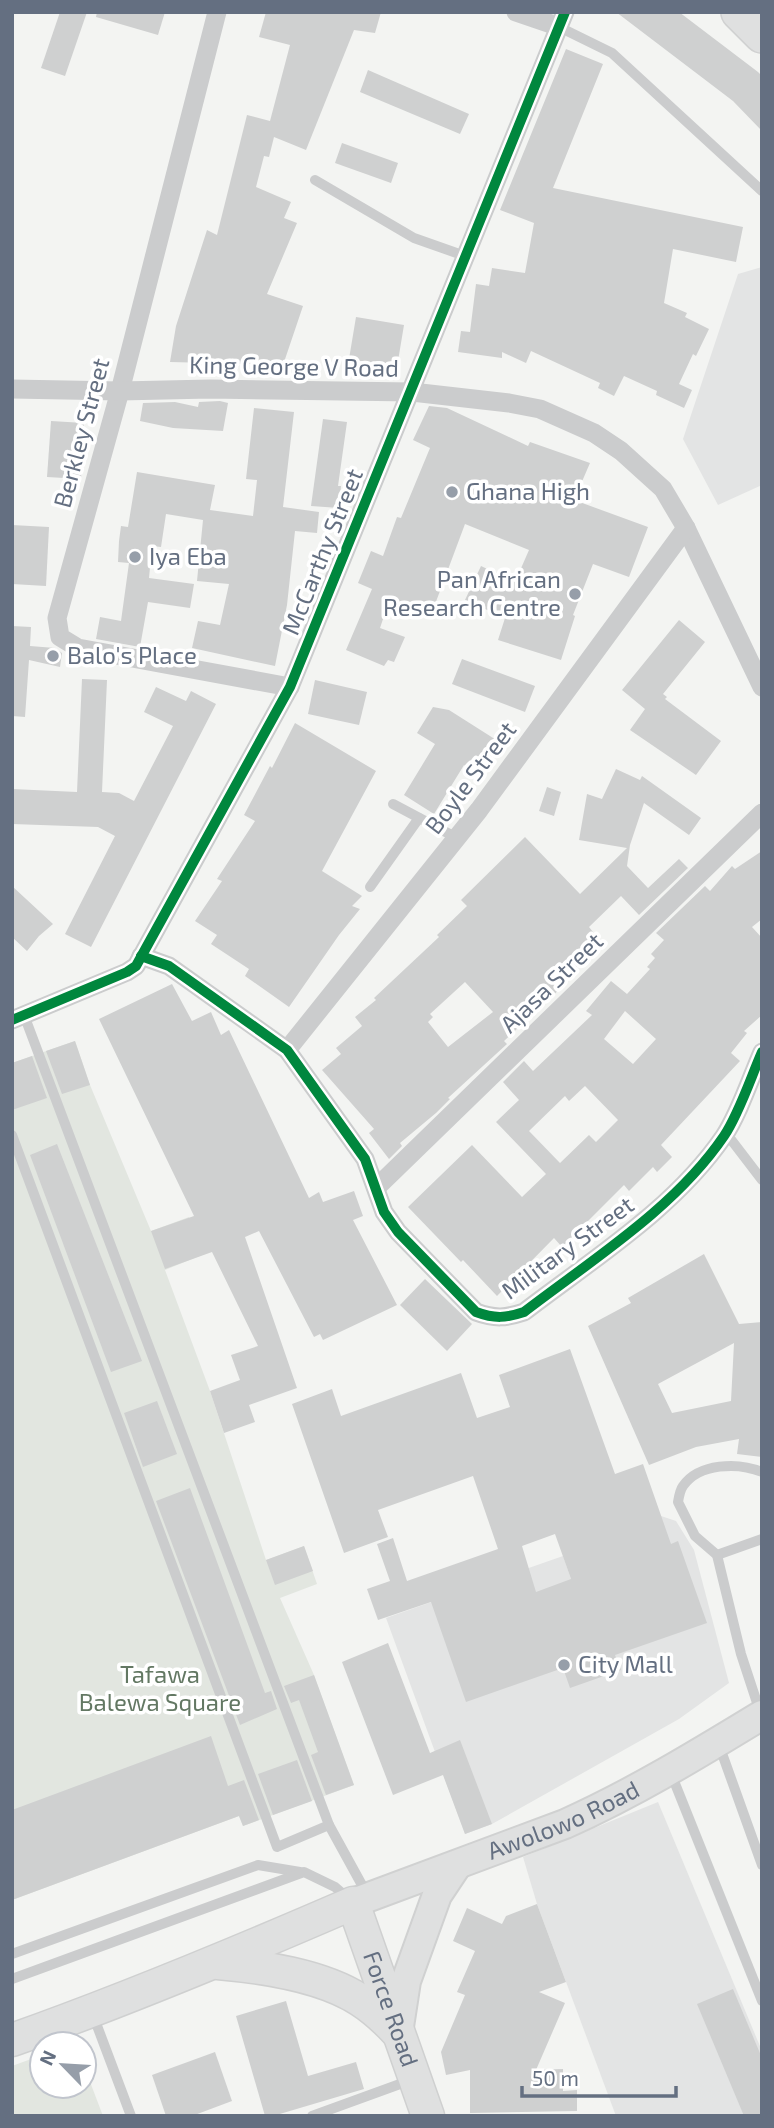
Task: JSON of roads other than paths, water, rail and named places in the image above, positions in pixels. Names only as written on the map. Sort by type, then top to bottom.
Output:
[{"type":"highway","points":[[739,12],[762,35]]},
{"type":"main road","name":"Awolowo Road","points":[[360,1900],[596,1811],[762,1715]]},
{"type":"main road","points":[[398,2033],[401,2005],[411,1968],[437,1895],[457,1865]]},
{"type":"main road","points":[[12,2040],[92,2012],[217,1962],[360,1900]]},
{"type":"main road","name":"Force Road","points":[[360,1900],[398,2033],[428,2116]]},
{"type":"main road","points":[[217,1962],[255,1966],[313,1980],[358,1998],[398,2033]]},
{"type":"street","name":"Berkley Street","points":[[217,12],[120,391],[57,618],[60,637],[78,648],[290,687]]},
{"type":"street","points":[[516,12],[561,19]]},
{"type":"street","name":"McCarthy Street","points":[[18,1018],[127,972],[136,965],[290,687],[561,19]]},
{"type":"street","name":"King George V Road","points":[[12,389],[411,392],[509,402],[540,409],[594,433],[621,451],[663,489],[685,528],[762,687]]},
{"type":"street","name":"Boyle Street","points":[[287,1050],[457,838],[685,528]]},
{"type":"street","name":"Ajasa Street","points":[[376,1188],[762,813]]},
{"type":"street","name":"Military Street","points":[[141,956],[169,966],[287,1050],[365,1159],[384,1212],[398,1232],[476,1312],[491,1317],[506,1318],[524,1312],[671,1198],[695,1175],[726,1133],[762,1052]]},
{"type":"lane","points":[[561,19],[612,53],[762,191]]},
{"type":"lane","points":[[315,180],[414,238],[465,256]]},
{"type":"lane","points":[[393,804],[457,838]]},
{"type":"lane","points":[[370,887],[419,818]]},
{"type":"lane","points":[[18,1018],[360,1900]]},
{"type":"lane","points":[[726,1133],[762,1180]]},
{"type":"lane","points":[[12,1135],[277,1847],[329,1825]]},
{"type":"lane","points":[[762,1472],[748,1466],[728,1465],[696,1473],[681,1487],[678,1502],[695,1536],[717,1555],[741,1654],[762,1715]]},
{"type":"lane","points":[[717,1555],[762,1539]]},
{"type":"lane","points":[[717,1741],[762,1865]]},
{"type":"lane","points":[[670,1770],[762,2001]]},
{"type":"lane","points":[[12,1954],[258,1865],[304,1872],[360,1900]]},
{"type":"lane","points":[[12,1979],[304,1872]]},
{"type":"lane","points":[[92,2012],[131,2116]]},
{"type":"lane","points":[[312,2116],[414,2078]]},
{"type":"place","name":"Ghana High","points":[[452,492]]},
{"type":"place","name":"Iya Eba","points":[[135,557]]},
{"type":"place","name":"Pan African Research Centre","points":[[575,594]]},
{"type":"place","name":"Balo's Place","points":[[53,656]]},
{"type":"place","name":"City Mall","points":[[564,1665]]},
{"type":"park label","name":"Tafawa Balewa Square","points":[[160,1689]]}]
